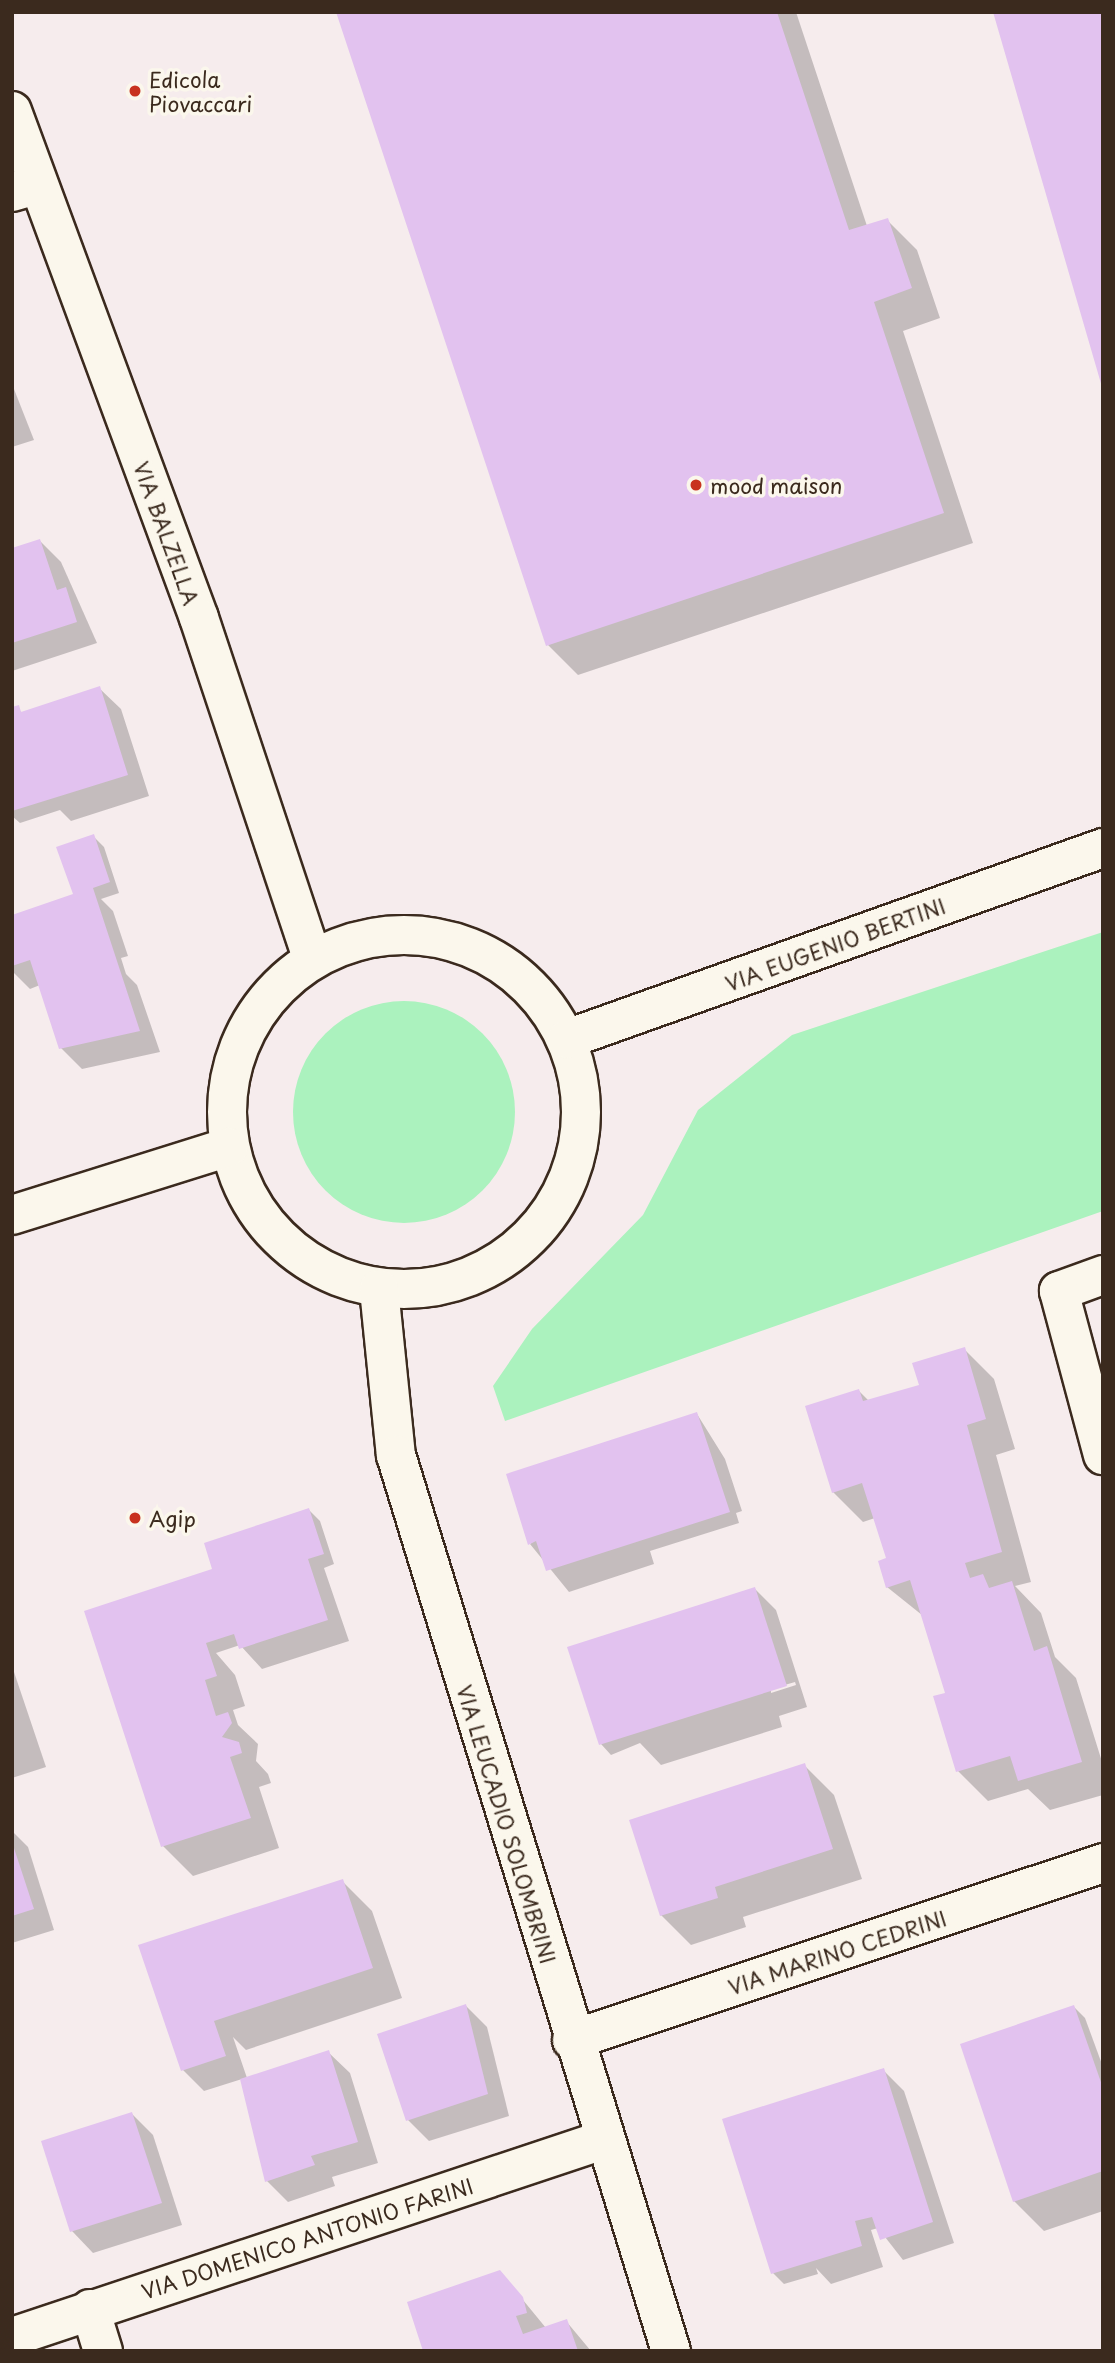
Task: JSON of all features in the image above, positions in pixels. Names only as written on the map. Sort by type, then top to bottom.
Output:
[{"type":"street","name":"VIA BALZELLA","points":[[12,111],[25,189],[199,618],[312,958]]},
{"type":"street","name":"VIA EUGENIO BERTINI","points":[[567,1039],[1103,848]]},
{"type":"street","points":[[428,935],[485,954],[534,989],[567,1039],[582,1113],[576,1164],[547,1220],[500,1263],[442,1287],[379,1289],[326,1273],[282,1242],[248,1199],[229,1147],[226,1092],[241,1040],[270,993],[312,958],[368,937],[428,935]]},
{"type":"street","points":[[12,1215],[229,1147]]},
{"type":"street","points":[[1103,1275],[1059,1291],[1103,1455]]},
{"type":"street","name":"VIA LEUCADIO SOLOMBRINI","points":[[379,1289],[396,1455],[572,2040],[671,2351]]},
{"type":"street","name":"VIA MARINO CEDRINI","points":[[572,2040],[1103,1863]]},
{"type":"street","name":"VIA DOMENICO ANTONIO FARINI","points":[[12,2337],[603,2140]]},
{"type":"street","points":[[90,2309],[103,2351]]},
{"type":"green space","points":[[1103,932],[1103,1211],[505,1421],[493,1386],[532,1329],[643,1215],[698,1110],[792,1035]]},
{"type":"green space","points":[[404,1001],[426,1003],[456,1014],[474,1026],[490,1042],[502,1060],[510,1080],[515,1112],[513,1134],[502,1164],[490,1182],[474,1198],[456,1210],[436,1218],[404,1223],[382,1221],[352,1210],[334,1198],[318,1182],[306,1164],[298,1144],[293,1112],[295,1090],[306,1060],[318,1042],[334,1026],[352,1014],[372,1006]]},
{"type":"building","points":[[336,12],[777,12],[849,230],[888,218],[912,288],[874,302],[944,513],[546,646]]},
{"type":"building","points":[[993,12],[1103,12],[1103,387],[1102,387]]},
{"type":"building","points":[[40,539],[57,590],[66,587],[77,622],[12,643],[12,548]]},
{"type":"building","points":[[100,686],[128,775],[12,811],[12,707],[19,705],[21,712]]},
{"type":"building","points":[[94,834],[110,882],[93,888],[140,1031],[59,1049],[30,960],[12,966],[12,915],[73,894],[56,847]]},
{"type":"building","points":[[965,1347],[986,1419],[967,1425],[1002,1552],[965,1563],[970,1578],[983,1574],[989,1588],[1012,1581],[1034,1651],[1047,1646],[1082,1762],[1018,1781],[1010,1756],[956,1772],[933,1696],[945,1693],[910,1580],[886,1588],[878,1561],[886,1558],[862,1483],[832,1493],[805,1406],[859,1389],[863,1401],[919,1385],[912,1363]]},
{"type":"building","points":[[697,1412],[730,1512],[546,1571],[536,1541],[528,1545],[506,1474]]},
{"type":"building","points":[[309,1508],[324,1554],[308,1559],[328,1620],[239,1649],[234,1634],[206,1643],[217,1676],[205,1680],[216,1716],[228,1712],[232,1723],[222,1737],[239,1742],[242,1753],[230,1757],[251,1818],[161,1847],[84,1611],[212,1569],[204,1543]]},
{"type":"building","points":[[755,1587],[787,1686],[599,1745],[567,1647]]},
{"type":"building","points":[[805,1763],[833,1849],[715,1887],[718,1898],[660,1916],[629,1820]]},
{"type":"building","points":[[12,1842],[34,1909],[12,1916]]},
{"type":"building","points":[[343,1879],[373,1968],[214,2021],[226,2056],[181,2071],[138,1945]]},
{"type":"building","points":[[466,2004],[488,2094],[406,2121],[377,2034]]},
{"type":"building","points":[[1074,2005],[1103,2088],[1103,2171],[1013,2202],[960,2044]]},
{"type":"building","points":[[329,2050],[358,2142],[311,2156],[315,2165],[265,2182],[240,2079]]},
{"type":"building","points":[[884,2068],[933,2222],[880,2240],[872,2217],[855,2221],[862,2246],[771,2274],[722,2119]]},
{"type":"building","points":[[132,2112],[162,2203],[70,2232],[41,2141]]},
{"type":"building","points":[[500,2270],[523,2297],[527,2313],[516,2316],[523,2334],[567,2319],[578,2351],[423,2351],[407,2302]]},
{"type":"place","name":"Edicola Piovaccari","points":[[135,91]]},
{"type":"place","name":"mood maison","points":[[696,485]]},
{"type":"place","name":"Agip","points":[[135,1518]]}]
